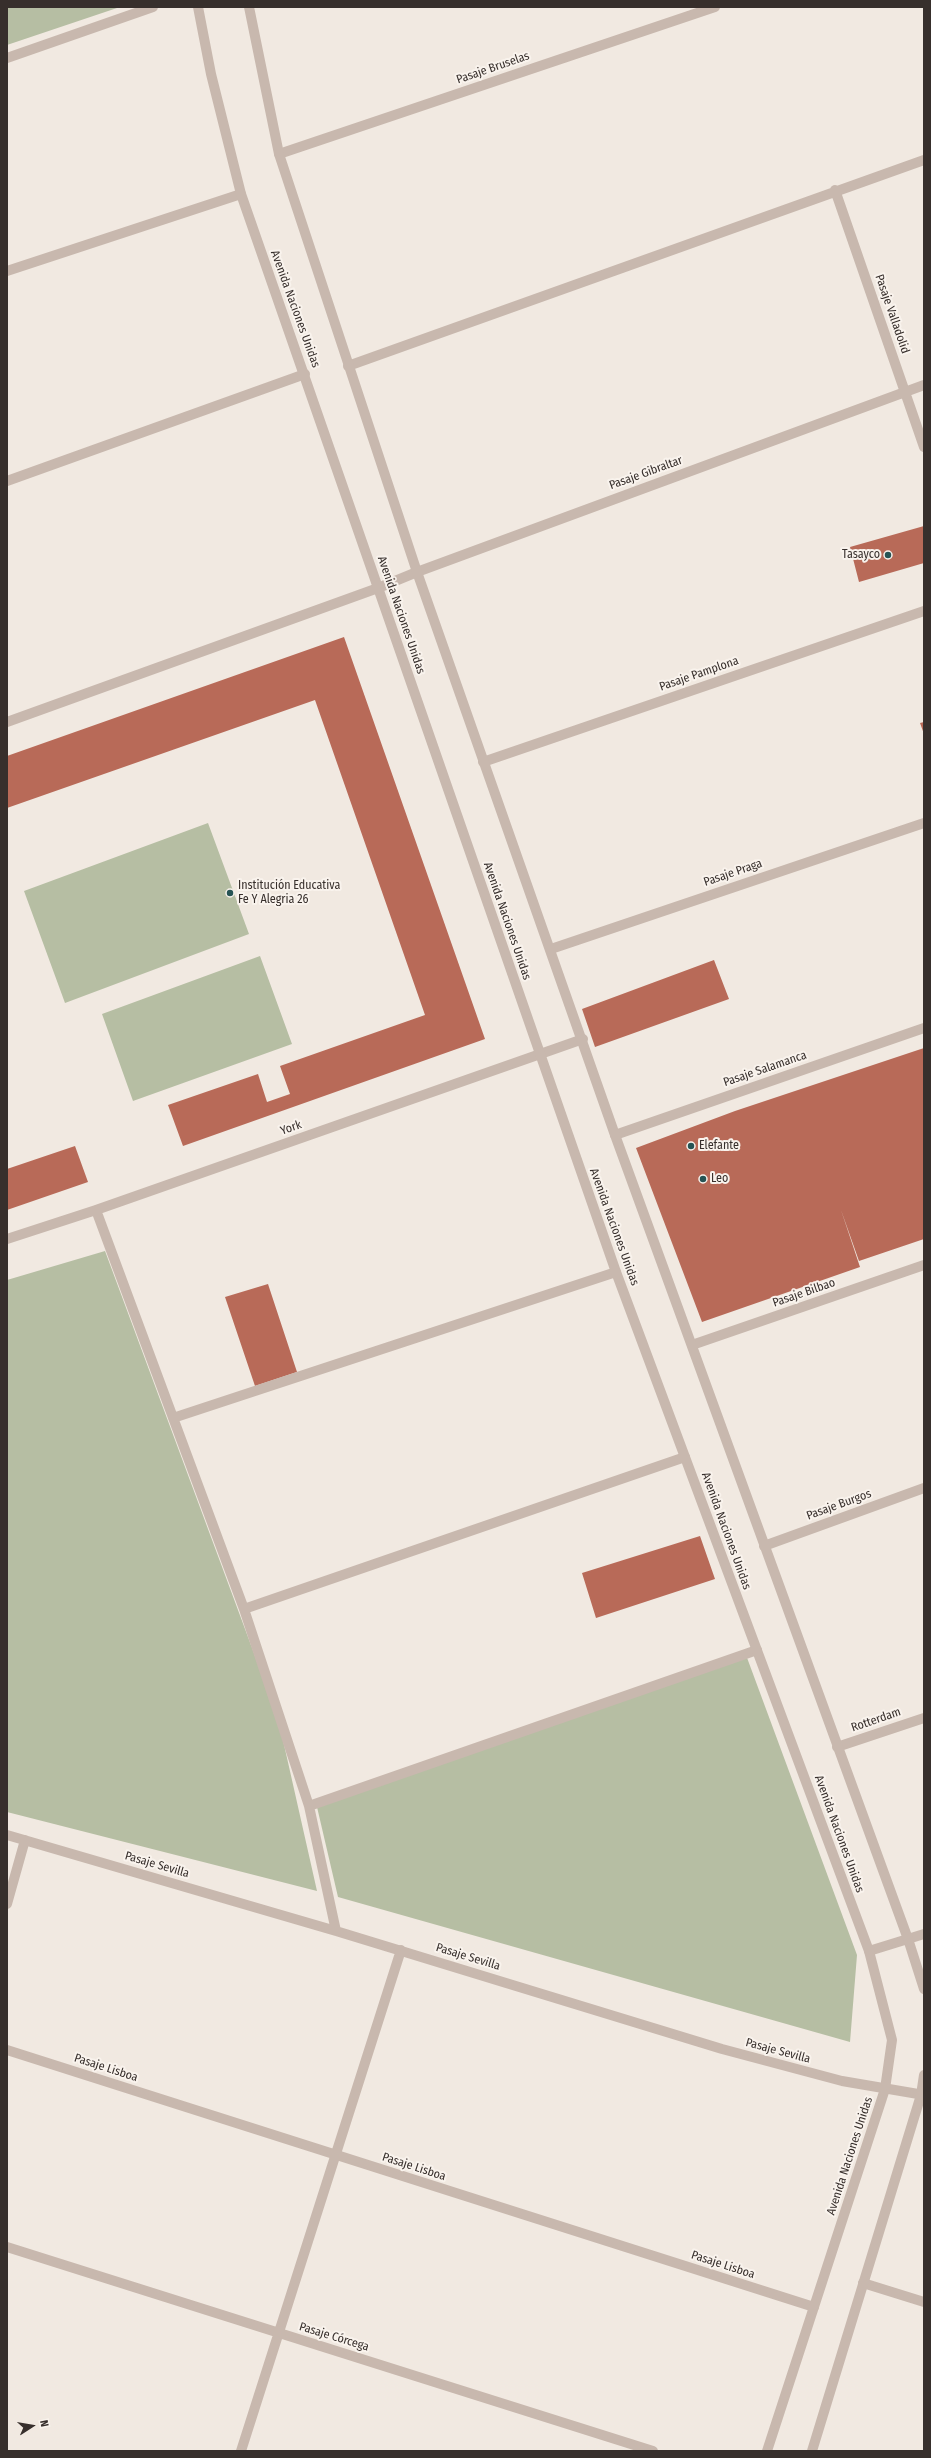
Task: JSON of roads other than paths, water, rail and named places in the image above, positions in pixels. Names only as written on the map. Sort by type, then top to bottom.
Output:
[{"type":"street","points":[[7,58],[153,7]]},
{"type":"street","name":"Avenida Naciones Unidas","points":[[198,7],[211,74],[241,194],[305,374],[539,1054],[616,1272],[869,1951],[892,2040],[885,2089],[767,2451]]},
{"type":"street","points":[[249,7],[279,154],[417,572],[483,762],[551,949],[615,1135],[908,1939],[924,1989]]},
{"type":"street","name":"Pasaje Bruselas","points":[[279,154],[715,7]]},
{"type":"street","points":[[348,366],[835,190],[924,160]]},
{"type":"street","name":"Pasaje Valladolid","points":[[835,190],[924,447]]},
{"type":"street","points":[[7,271],[241,194]]},
{"type":"street","points":[[7,481],[305,374]]},
{"type":"street","name":"Pasaje Gibraltar","points":[[7,722],[378,588],[417,572],[924,385]]},
{"type":"street","name":"Pasaje Pamplona","points":[[483,762],[924,611]]},
{"type":"street","name":"Pasaje Praga","points":[[551,949],[924,822]]},
{"type":"street","name":"Pasaje Salamanca","points":[[615,1135],[924,1028]]},
{"type":"street","name":"York","points":[[7,1239],[96,1210],[582,1039]]},
{"type":"street","points":[[96,1210],[244,1609],[308,1806],[336,1931]]},
{"type":"street","name":"Pasaje Bilbao","points":[[692,1345],[924,1265]]},
{"type":"street","points":[[173,1418],[616,1272]]},
{"type":"street","points":[[244,1609],[685,1457]]},
{"type":"street","name":"Pasaje Burgos","points":[[764,1546],[924,1488]]},
{"type":"street","points":[[308,1806],[756,1650]]},
{"type":"street","name":"Rotterdam","points":[[837,1747],[924,1718]]},
{"type":"street","name":"Pasaje Sevilla","points":[[7,1835],[401,1950],[722,2049],[842,2081],[923,2095]]},
{"type":"street","points":[[7,1904],[25,1840]]},
{"type":"street","points":[[869,1951],[924,1934]]},
{"type":"street","points":[[241,2451],[337,2156],[401,1950]]},
{"type":"street","name":"Pasaje Lisboa","points":[[7,2050],[814,2307]]},
{"type":"street","points":[[812,2451],[863,2283],[923,2095],[924,2075]]},
{"type":"street","name":"Pasaje Córcega","points":[[7,2247],[653,2451]]},
{"type":"street","points":[[863,2283],[924,2302]]},
{"type":"place","name":"Tasayco","points":[[888,555]]},
{"type":"place","name":"Institución Educativa Fe Y Alegria 26","points":[[230,893]]},
{"type":"place","name":"Elefante","points":[[691,1146]]},
{"type":"place","name":"Leo","points":[[703,1179]]}]
